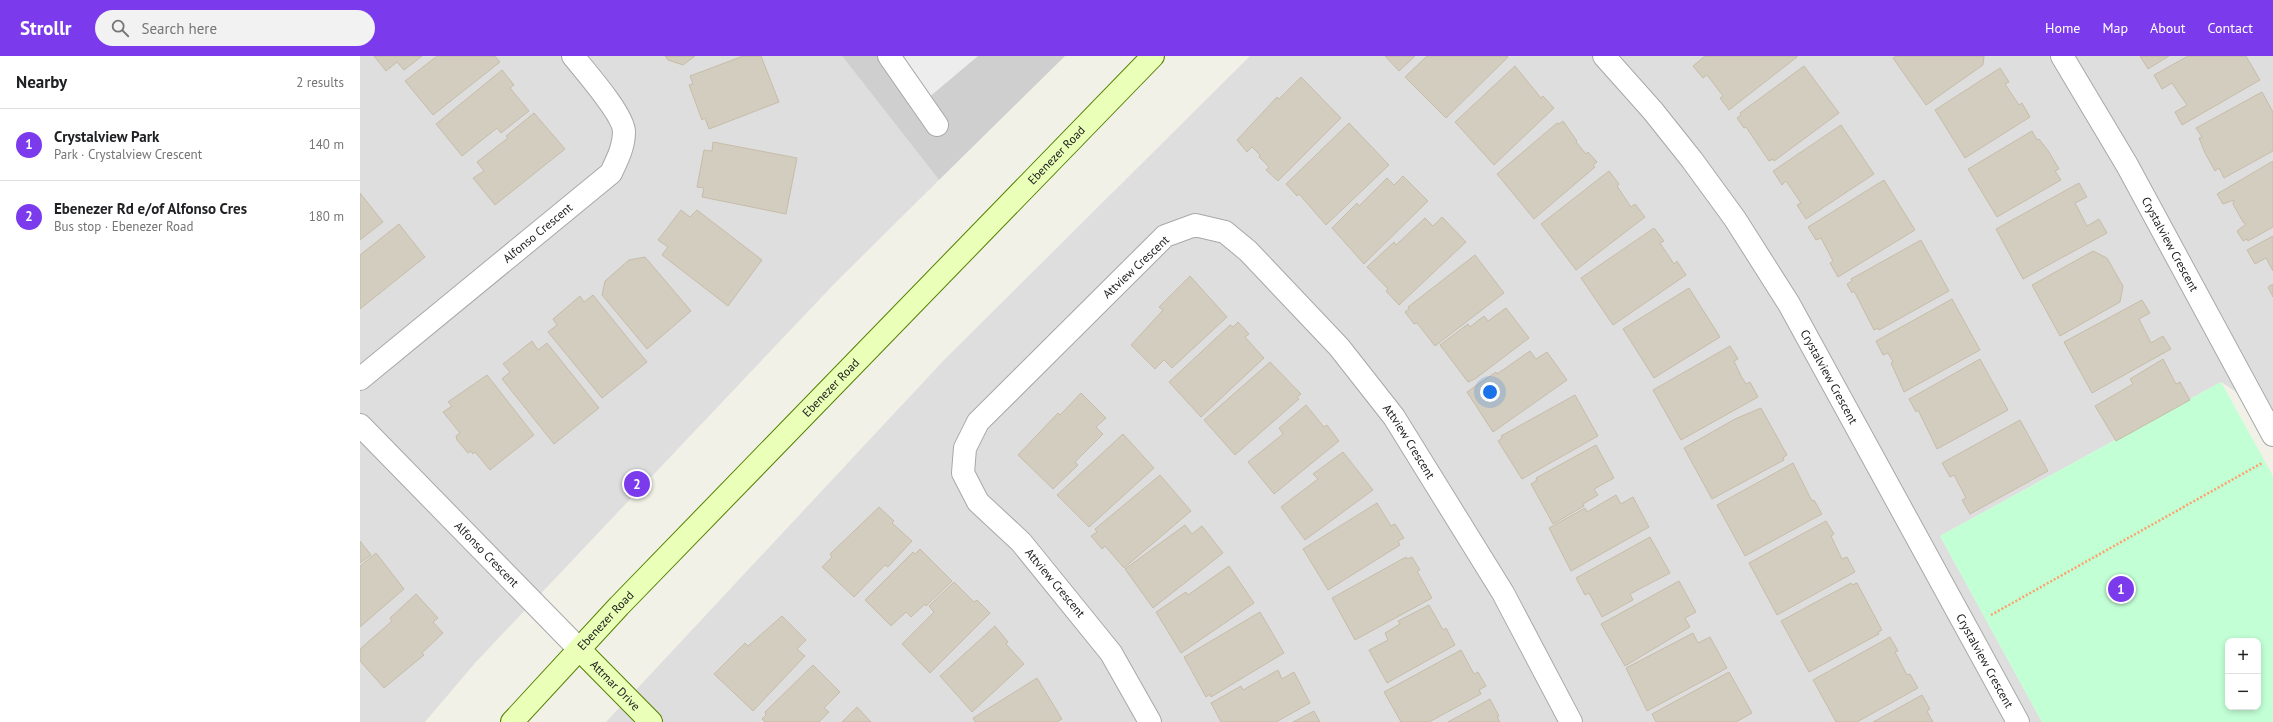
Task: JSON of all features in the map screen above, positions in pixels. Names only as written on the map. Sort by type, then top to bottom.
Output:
[{"type":"main road","name":"Ebenezer Road","points":[[512,722],[619,606],[1153,56]]},
{"type":"main road","name":"Attmar Drive","points":[[580,650],[651,722]]},
{"type":"street","name":"Alfonso Crescent","points":[[360,379],[610,173],[620,152],[624,131],[615,110],[573,56]]},
{"type":"street","points":[[889,56],[937,125]]},
{"type":"street","name":"Crystalview Crescent","points":[[1604,56],[1653,110],[1735,219],[1784,298],[2018,722]]},
{"type":"street","name":"Crystalview Crescent","points":[[2062,56],[2127,165],[2272,433]]},
{"type":"street","name":"Attview Crescent","points":[[1150,722],[1106,647],[1021,542],[978,502],[963,473],[965,448],[978,422],[1165,236],[1196,225],[1225,232],[1248,251],[1339,347],[1394,417],[1503,593],[1571,722]]},
{"type":"street","name":"Alfonso Crescent","points":[[360,425],[580,650]]},
{"type":"path","points":[[1989,616],[2262,463]]},
{"type":"shaded area","points":[[360,56],[842,56],[939,180],[836,282],[475,663],[425,722],[360,722]]},
{"type":"shaded area","points":[[842,56],[1065,56],[939,180]]},
{"type":"shaded area","points":[[881,56],[978,56],[921,104]]},
{"type":"shaded area","points":[[1250,56],[2273,56],[2273,416],[2221,382],[1940,536],[2042,722],[606,722],[944,360]]},
{"type":"green space","points":[[2221,382],[2273,476],[2273,722],[2042,722],[1940,536]]},
{"type":"building","points":[[374,56],[422,56],[404,70],[397,62],[386,71]]},
{"type":"building","points":[[437,56],[495,56],[500,62],[433,115],[405,81]]},
{"type":"building","points":[[665,56],[695,56],[683,65],[668,60]]},
{"type":"building","points":[[743,56],[761,56],[779,102],[709,129],[705,118],[702,120],[689,85],[693,84],[690,76]]},
{"type":"building","points":[[1385,56],[1415,56],[1399,71]]},
{"type":"building","points":[[1427,56],[1508,57],[1446,118],[1405,77]]},
{"type":"building","points":[[1705,56],[1797,57],[1729,110],[1720,98],[1723,96],[1707,75],[1703,78],[1693,66]]},
{"type":"building","points":[[1896,56],[1984,56],[1983,65],[1926,105],[1893,58]]},
{"type":"building","points":[[2140,56],[2169,56],[2148,69]]},
{"type":"building","points":[[2188,56],[2246,56],[2260,80],[2182,125],[2175,112],[2187,105],[2172,83],[2162,89],[2154,75]]},
{"type":"building","points":[[1515,66],[1541,98],[1543,96],[1554,108],[1494,165],[1455,122]]},
{"type":"building","points":[[1804,66],[1839,113],[1774,161],[1773,159],[1769,161],[1746,127],[1744,128],[1737,118],[1741,115],[1740,113]]},
{"type":"building","points":[[2000,68],[2009,82],[2005,84],[2019,105],[2022,103],[2030,117],[1965,158],[1935,110]]},
{"type":"building","points":[[502,70],[514,85],[510,88],[529,111],[501,133],[497,128],[462,156],[436,124]]},
{"type":"building","points":[[1301,77],[1341,118],[1278,181],[1266,170],[1269,167],[1252,147],[1247,152],[1237,140],[1277,97],[1279,99]]},
{"type":"building","points":[[2262,92],[2273,112],[2273,151],[2224,178],[2219,168],[2215,171],[2205,153],[2199,138],[2202,137],[2196,128]]},
{"type":"building","points":[[534,113],[565,149],[495,205],[473,178],[484,171],[477,162],[508,138],[506,136]]},
{"type":"building","points":[[1563,121],[1577,141],[1576,142],[1586,154],[1588,152],[1597,162],[1593,165],[1595,167],[1534,219],[1497,174],[1557,123],[1559,124]]},
{"type":"building","points":[[1349,123],[1389,165],[1326,225],[1299,194],[1297,196],[1286,184]]},
{"type":"building","points":[[1841,125],[1874,174],[1806,219],[1797,205],[1801,203],[1786,181],[1782,185],[1773,171]]},
{"type":"building","points":[[2032,131],[2037,140],[2039,139],[2049,152],[2059,169],[2055,171],[2061,180],[1997,217],[1968,169]]},
{"type":"building","points":[[713,142],[797,158],[786,214],[702,197],[704,188],[697,187],[704,150],[712,151]]},
{"type":"building","points":[[2273,161],[2273,227],[2248,241],[2247,239],[2243,241],[2237,231],[2246,224],[2243,222],[2233,204],[2234,200],[2223,204],[2217,194]]},
{"type":"building","points":[[1609,171],[1619,184],[1617,186],[1631,207],[1635,204],[1645,217],[1576,270],[1541,224]]},
{"type":"building","points":[[1403,176],[1428,201],[1364,264],[1332,228],[1357,203],[1359,206],[1387,178],[1394,185]]},
{"type":"building","points":[[1884,180],[1915,230],[1838,277],[1830,263],[1833,261],[1821,238],[1816,240],[1808,227]]},
{"type":"building","points":[[2079,183],[2087,197],[2075,203],[2087,226],[2099,219],[2107,233],[2023,279],[1996,229]]},
{"type":"building","points":[[360,193],[383,222],[360,240]]},
{"type":"building","points":[[681,210],[690,217],[697,210],[762,260],[728,306],[662,255],[668,247],[658,240]]},
{"type":"building","points":[[1442,217],[1466,242],[1399,305],[1386,291],[1388,289],[1367,267],[1394,242],[1396,245],[1425,218],[1433,226]]},
{"type":"building","points":[[399,224],[425,257],[360,309],[360,255]]},
{"type":"building","points":[[1654,228],[1664,241],[1660,243],[1674,264],[1677,261],[1686,275],[1613,325],[1581,278]]},
{"type":"building","points":[[2273,236],[2273,271],[2266,258],[2255,264],[2247,250]]},
{"type":"building","points":[[1921,240],[1949,291],[1879,330],[1878,328],[1874,330],[1854,291],[1852,293],[1847,284],[1852,281],[1851,279]]},
{"type":"building","points":[[2093,251],[2107,258],[2123,286],[2120,302],[2060,336],[2032,285]]},
{"type":"building","points":[[1475,255],[1504,293],[1435,346],[1417,323],[1414,324],[1405,312],[1409,309],[1408,307]]},
{"type":"building","points":[[645,257],[691,311],[647,349],[602,295],[605,281],[629,260]]},
{"type":"building","points":[[1190,276],[1227,317],[1172,368],[1164,360],[1155,369],[1131,345],[1163,310],[1159,307]]},
{"type":"building","points":[[2273,284],[2273,297],[2268,287]]},
{"type":"building","points":[[1689,288],[1720,337],[1654,378],[1623,329]]},
{"type":"building","points":[[593,295],[647,362],[602,398],[548,332],[557,325],[553,319],[580,296],[584,302]]},
{"type":"building","points":[[1952,299],[1980,350],[1904,392],[1891,363],[1893,362],[1888,353],[1883,355],[1876,341]]},
{"type":"building","points":[[2142,300],[2150,313],[2139,319],[2151,343],[2163,336],[2171,349],[2092,393],[2064,342]]},
{"type":"building","points":[[1506,308],[1529,338],[1475,379],[1468,382],[1440,345],[1468,324],[1470,327],[1484,316],[1488,321]]},
{"type":"building","points":[[1238,322],[1249,334],[1245,337],[1264,358],[1201,417],[1169,382],[1230,325],[1233,327]]},
{"type":"building","points":[[532,341],[538,350],[547,343],[599,408],[554,444],[502,379],[510,372],[503,364]]},
{"type":"building","points":[[1730,346],[1738,359],[1734,361],[1741,376],[1746,384],[1750,382],[1758,397],[1681,440],[1653,390]]},
{"type":"building","points":[[1530,351],[1536,359],[1547,352],[1567,380],[1493,432],[1467,392],[1496,372],[1497,374]]},
{"type":"building","points":[[1980,359],[2008,410],[1937,449],[1918,410],[1916,412],[1909,399]]},
{"type":"building","points":[[2163,359],[2176,384],[2180,382],[2190,400],[2116,441],[2095,406],[2133,384],[2130,379]]},
{"type":"building","points":[[1270,362],[1301,394],[1297,397],[1299,399],[1235,455],[1204,420]]},
{"type":"building","points":[[487,375],[534,435],[490,470],[475,452],[473,454],[471,451],[468,453],[457,440],[456,436],[460,433],[443,412],[452,406],[448,402]]},
{"type":"building","points":[[1081,393],[1106,418],[1096,427],[1103,434],[1075,462],[1078,465],[1053,489],[1018,455],[1058,413],[1060,415]]},
{"type":"building","points":[[1575,395],[1598,436],[1522,479],[1498,441],[1502,438],[1501,436]]},
{"type":"building","points":[[1306,405],[1324,427],[1327,425],[1339,441],[1274,494],[1248,462],[1283,434],[1279,428]]},
{"type":"building","points":[[1761,408],[1787,455],[1783,458],[1784,460],[1712,499],[1684,448],[1735,419]]},
{"type":"building","points":[[2020,420],[2048,471],[1970,514],[1962,500],[1966,498],[1954,475],[1950,477],[1942,463]]},
{"type":"building","points":[[1123,434],[1154,468],[1089,527],[1057,495]]},
{"type":"building","points":[[1596,445],[1614,478],[1594,489],[1598,495],[1583,504],[1584,506],[1553,524],[1531,484],[1537,480],[1536,478]]},
{"type":"building","points":[[1343,452],[1373,490],[1305,540],[1281,507],[1318,479],[1313,474]]},
{"type":"building","points":[[1793,463],[1812,501],[1814,500],[1822,514],[1745,556],[1717,505]]},
{"type":"building","points":[[1160,475],[1191,511],[1124,568],[1105,546],[1102,549],[1091,536],[1097,532],[1095,529]]},
{"type":"building","points":[[1616,495],[1621,504],[1633,497],[1649,527],[1571,571],[1549,528],[1585,508],[1587,512]]},
{"type":"building","points":[[1377,503],[1391,526],[1395,524],[1404,538],[1398,541],[1400,545],[1328,590],[1303,549]]},
{"type":"building","points":[[879,507],[894,521],[892,523],[912,541],[888,567],[885,565],[854,597],[822,567],[832,557],[830,554]]},
{"type":"building","points":[[1826,521],[1834,534],[1831,536],[1842,559],[1847,557],[1855,572],[1777,615],[1749,563]]},
{"type":"building","points":[[1185,525],[1192,534],[1202,526],[1223,553],[1153,608],[1125,569]]},
{"type":"building","points":[[1650,537],[1670,573],[1630,594],[1633,600],[1602,617],[1589,593],[1585,595],[1576,578]]},
{"type":"building","points":[[360,541],[371,555],[360,563]]},
{"type":"building","points":[[920,549],[952,581],[926,606],[925,604],[911,617],[906,612],[891,626],[865,600],[913,552],[915,554]]},
{"type":"building","points":[[376,553],[404,589],[360,627],[360,566]]},
{"type":"building","points":[[1406,557],[1407,559],[1412,557],[1420,570],[1417,571],[1432,598],[1355,640],[1332,598]]},
{"type":"building","points":[[1229,566],[1254,603],[1181,653],[1156,612],[1186,592],[1188,595]]},
{"type":"building","points":[[1679,581],[1696,612],[1685,618],[1690,627],[1625,666],[1601,624]]},
{"type":"building","points":[[954,582],[974,602],[977,600],[990,613],[930,673],[902,644],[934,612],[929,606]]},
{"type":"building","points":[[1851,583],[1852,585],[1857,583],[1882,630],[1878,632],[1879,634],[1809,672],[1781,621]]},
{"type":"building","points":[[416,594],[438,618],[433,622],[443,633],[422,653],[424,655],[384,688],[360,661],[360,649],[392,621],[390,618]]},
{"type":"building","points":[[1429,605],[1443,630],[1446,628],[1455,645],[1387,683],[1369,650],[1388,640],[1385,633],[1400,624],[1398,621]]},
{"type":"building","points":[[1260,612],[1284,653],[1211,697],[1210,694],[1206,697],[1184,657]]},
{"type":"building","points":[[782,616],[806,640],[797,649],[805,656],[753,711],[714,674],[745,643],[748,646]]},
{"type":"building","points":[[995,626],[1008,642],[1006,644],[1024,664],[972,712],[940,676]]},
{"type":"building","points":[[1693,633],[1698,643],[1710,637],[1727,668],[1647,711],[1626,668]]},
{"type":"building","points":[[1890,637],[1898,651],[1895,652],[1907,675],[1910,674],[1918,688],[1857,722],[1836,722],[1813,680]]},
{"type":"building","points":[[1461,650],[1474,674],[1478,672],[1486,686],[1479,690],[1481,694],[1429,722],[1401,722],[1384,692]]},
{"type":"building","points":[[813,665],[840,692],[824,708],[829,712],[819,722],[765,722],[762,719],[766,715],[765,712]]},
{"type":"building","points":[[1278,670],[1282,679],[1294,672],[1310,703],[1276,722],[1221,722],[1211,703],[1241,686],[1243,690]]},
{"type":"building","points":[[1729,672],[1752,713],[1736,722],[1656,722],[1652,714]]},
{"type":"building","points":[[1037,678],[1062,719],[1057,722],[975,722],[973,718]]},
{"type":"building","points":[[1922,695],[1930,709],[1927,711],[1933,722],[1873,722]]},
{"type":"building","points":[[1490,699],[1499,716],[1497,717],[1500,722],[1448,722]]},
{"type":"building","points":[[857,707],[871,722],[842,722]]},
{"type":"building","points":[[1314,711],[1320,722],[1293,722]]},
{"type":"place","name":"Ebenezer Rd e/of Alfonso Cres","points":[[637,484]]},
{"type":"place","name":"Crystalview Park","points":[[2121,589]]}]
